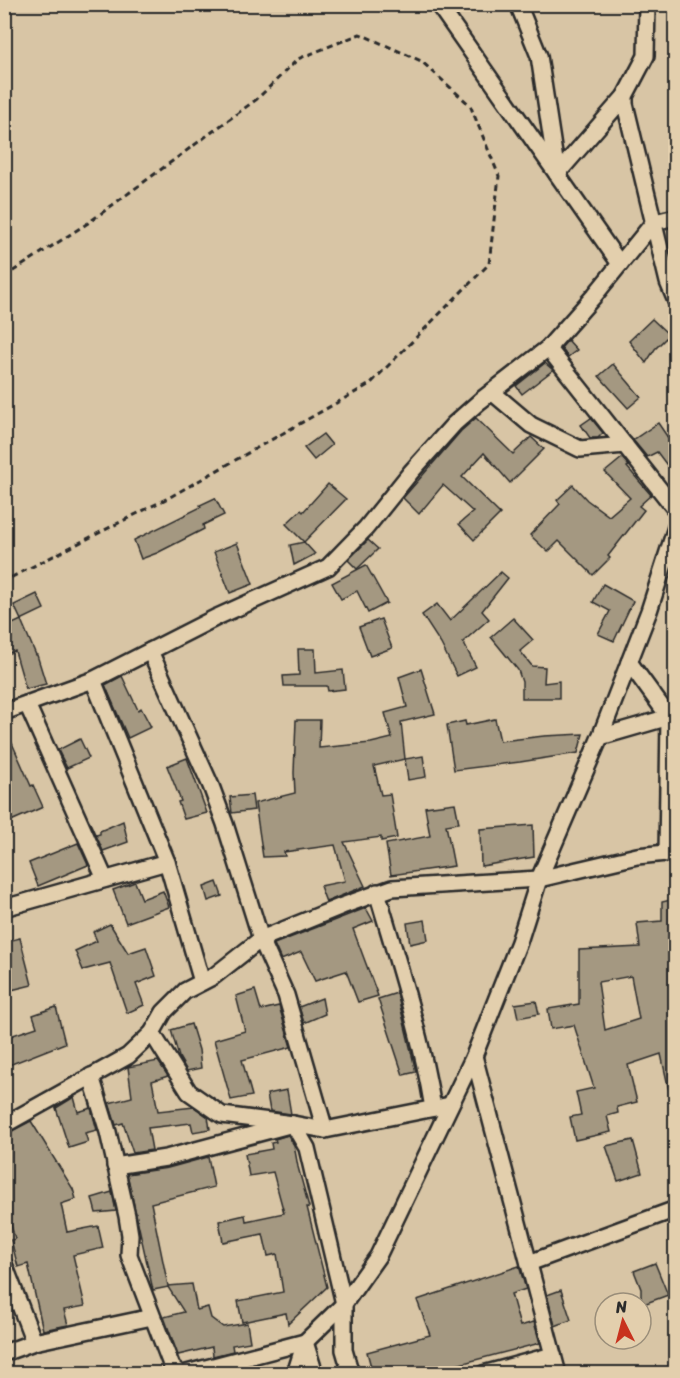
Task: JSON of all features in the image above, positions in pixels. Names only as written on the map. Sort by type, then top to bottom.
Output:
[{"type":"street","points":[[438,4],[620,264]]},
{"type":"street","points":[[518,4],[539,56],[557,174]]},
{"type":"street","points":[[557,174],[625,96],[646,56],[647,4]]},
{"type":"street","points":[[625,96],[635,150],[668,282],[675,301]]},
{"type":"street","points":[[4,712],[93,680],[217,617],[328,567],[366,528],[411,472],[454,424],[548,348],[654,222],[675,217]]},
{"type":"street","points":[[548,348],[675,510]]},
{"type":"street","points":[[492,392],[531,424],[580,449],[625,445]]},
{"type":"street","points":[[295,1374],[305,1342],[344,1304],[378,1256],[474,1056],[519,942],[539,879],[630,662],[649,611],[675,527]]},
{"type":"street","points":[[150,651],[211,786],[232,842],[261,939],[286,995],[325,1130]]},
{"type":"street","points":[[4,1125],[128,1056],[152,1034],[164,1012],[185,991],[213,976],[261,939],[377,892],[423,885],[539,879],[637,856],[671,853],[672,716],[630,662]]},
{"type":"street","points":[[93,680],[167,862],[202,982]]},
{"type":"street","points":[[27,704],[105,879]]},
{"type":"street","points":[[600,737],[672,716]]},
{"type":"street","points":[[4,908],[167,862]]},
{"type":"street","points":[[377,892],[427,1068],[433,1108]]},
{"type":"street","points":[[152,1034],[189,1092],[222,1115],[325,1130],[450,1105]]},
{"type":"street","points":[[474,1056],[558,1374]]},
{"type":"street","points":[[91,1076],[116,1166],[130,1235],[129,1255],[172,1367],[181,1374],[305,1342]]},
{"type":"street","points":[[116,1166],[166,1158],[293,1124]]},
{"type":"street","points":[[293,1124],[307,1148],[344,1304],[344,1350],[351,1374]]},
{"type":"street","points":[[529,1263],[675,1209]]},
{"type":"street","points":[[4,1264],[34,1342]]},
{"type":"street","points":[[4,1353],[34,1342],[152,1317]]},
{"type":"street","points":[[305,1342],[315,1374]]},
{"type":"street","points":[[483,1374],[553,1355]]},
{"type":"path","points":[[4,277],[88,224],[257,99],[298,58],[360,34],[421,61],[470,105],[499,176],[489,264],[370,384],[170,497],[4,581]]},
{"type":"building","points":[[652,319],[669,335],[655,349],[646,363],[629,341]]},
{"type":"building","points":[[568,340],[577,350],[568,357],[561,348]]},
{"type":"building","points":[[545,363],[553,370],[522,394],[516,386]]},
{"type":"building","points":[[613,364],[641,397],[628,408],[599,376]]},
{"type":"building","points":[[476,418],[513,454],[531,437],[544,449],[510,483],[484,453],[462,477],[500,514],[474,540],[459,524],[473,512],[443,485],[419,514],[403,498],[461,431]]},
{"type":"building","points":[[591,418],[603,433],[598,438],[590,438],[581,425]]},
{"type":"building","points":[[658,423],[675,448],[675,476],[657,452],[647,457],[633,440]]},
{"type":"building","points":[[323,434],[332,445],[314,460],[304,448]]},
{"type":"building","points":[[622,458],[651,495],[639,506],[644,510],[608,556],[610,558],[593,575],[559,541],[548,552],[530,535],[560,504],[557,500],[573,485],[587,500],[609,516],[630,498],[605,472]]},
{"type":"building","points":[[328,484],[346,499],[304,542],[286,524],[301,510],[303,512]]},
{"type":"building","points":[[215,498],[224,515],[203,525],[204,529],[141,559],[134,540]]},
{"type":"building","points":[[368,540],[378,549],[357,569],[348,560]]},
{"type":"building","points":[[304,542],[315,554],[294,565],[290,545]]},
{"type":"building","points":[[237,543],[253,584],[230,593],[214,552]]},
{"type":"building","points":[[366,565],[387,603],[368,613],[357,591],[341,599],[332,583]]},
{"type":"building","points":[[501,572],[508,578],[482,611],[489,619],[463,642],[476,667],[457,676],[441,644],[422,615],[437,604],[450,621]]},
{"type":"building","points":[[603,584],[633,601],[614,641],[598,634],[610,611],[593,602]]},
{"type":"building","points":[[37,594],[44,609],[21,620],[14,605]]},
{"type":"building","points":[[513,618],[533,640],[520,651],[532,666],[545,667],[544,683],[559,681],[559,698],[522,698],[522,682],[518,670],[491,637]]},
{"type":"building","points":[[381,619],[392,648],[370,656],[359,627]]},
{"type":"building","points":[[21,620],[37,655],[46,684],[26,689],[15,651],[10,653],[4,640],[4,628]]},
{"type":"building","points":[[298,649],[315,649],[316,673],[343,670],[345,689],[328,691],[327,686],[284,686],[283,676],[299,675]]},
{"type":"building","points":[[421,669],[435,714],[401,722],[405,759],[374,766],[381,795],[390,794],[397,838],[381,841],[381,837],[344,842],[365,886],[326,902],[320,886],[345,881],[335,845],[284,852],[285,856],[263,857],[255,803],[295,793],[296,720],[320,720],[319,748],[371,743],[392,738],[385,713],[407,707],[399,677]]},
{"type":"building","points":[[122,676],[138,710],[141,708],[151,727],[128,738],[105,685]]},
{"type":"building","points":[[495,719],[500,741],[583,734],[578,753],[454,770],[447,725],[465,721],[466,725]]},
{"type":"building","points":[[4,725],[31,786],[33,785],[43,807],[4,824]]},
{"type":"building","points":[[80,739],[89,758],[67,768],[58,750]]},
{"type":"building","points":[[423,756],[426,777],[408,780],[405,759]]},
{"type":"building","points":[[187,758],[207,813],[184,819],[178,802],[181,801],[167,766]]},
{"type":"building","points":[[252,795],[254,810],[232,813],[230,797]]},
{"type":"building","points":[[455,803],[459,823],[446,825],[454,866],[391,875],[386,844],[430,836],[425,807]]},
{"type":"building","points":[[123,821],[128,842],[103,851],[96,835]]},
{"type":"building","points":[[533,825],[534,857],[481,866],[480,829]]},
{"type":"building","points":[[78,843],[88,865],[38,886],[29,863]]},
{"type":"building","points":[[135,882],[142,899],[163,891],[169,907],[126,923],[113,890]]},
{"type":"building","points":[[217,882],[222,896],[208,901],[204,887]]},
{"type":"building","points":[[675,899],[675,975],[672,975],[675,1007],[675,1094],[670,1095],[661,1054],[628,1065],[637,1102],[617,1107],[618,1113],[607,1116],[611,1132],[575,1140],[570,1117],[581,1115],[576,1092],[594,1088],[574,1025],[551,1029],[548,1009],[579,1004],[579,950],[640,947],[637,923],[662,921],[662,902]],"holes":[[[631,976],[639,1019],[605,1030],[598,982]]]},
{"type":"building","points":[[366,908],[373,921],[353,929],[378,996],[358,1002],[346,971],[315,981],[301,952],[281,960],[274,944]]},
{"type":"building","points":[[425,920],[428,940],[410,944],[407,923]]},
{"type":"building","points":[[110,924],[128,953],[146,947],[156,976],[136,984],[144,1005],[127,1013],[110,963],[83,970],[75,951],[97,941],[93,932]]},
{"type":"building","points":[[20,938],[32,985],[7,991],[4,982],[4,942]]},
{"type":"building","points":[[255,990],[261,1010],[279,1006],[291,1047],[242,1060],[252,1096],[231,1100],[214,1040],[245,1031],[236,996]]},
{"type":"building","points":[[397,993],[416,1072],[403,1075],[378,999]]},
{"type":"building","points":[[322,998],[325,1014],[304,1023],[299,1007]]},
{"type":"building","points":[[536,1001],[539,1014],[518,1018],[515,1004]]},
{"type":"building","points":[[56,1007],[65,1043],[4,1067],[4,1038],[37,1027],[33,1015]]},
{"type":"building","points":[[191,1024],[199,1050],[201,1068],[187,1071],[179,1057],[171,1030]]},
{"type":"building","points":[[158,1061],[168,1076],[152,1081],[158,1111],[194,1107],[208,1117],[210,1129],[193,1132],[191,1123],[148,1128],[152,1150],[133,1153],[123,1123],[116,1125],[109,1103],[132,1097],[128,1067]]},
{"type":"building","points":[[287,1090],[291,1114],[270,1111],[267,1094]]},
{"type":"building","points":[[74,1097],[78,1112],[91,1108],[97,1130],[85,1133],[88,1142],[69,1148],[56,1108]]},
{"type":"building","points":[[31,1121],[73,1189],[76,1199],[61,1204],[67,1232],[98,1226],[103,1248],[73,1255],[85,1306],[64,1310],[68,1325],[43,1330],[28,1264],[18,1267],[11,1240],[15,1239],[4,1201],[4,1135]]},
{"type":"building","points":[[288,1135],[294,1145],[327,1287],[288,1324],[286,1313],[242,1322],[238,1301],[283,1292],[277,1254],[268,1256],[263,1234],[223,1242],[219,1221],[245,1215],[246,1221],[284,1213],[273,1172],[249,1176],[245,1154],[272,1149],[271,1143],[276,1142],[275,1139]]},
{"type":"building","points":[[633,1140],[642,1173],[618,1181],[606,1146]]},
{"type":"building","points":[[208,1157],[214,1187],[151,1203],[168,1286],[192,1284],[197,1310],[208,1307],[211,1318],[223,1327],[247,1323],[250,1342],[232,1345],[233,1351],[213,1356],[212,1347],[178,1355],[164,1317],[184,1312],[168,1287],[153,1290],[127,1174],[168,1168]]},
{"type":"building","points":[[112,1192],[116,1211],[96,1213],[92,1198]]},
{"type":"building","points":[[655,1263],[668,1295],[653,1301],[653,1291],[641,1291],[634,1271]]},
{"type":"building","points":[[519,1266],[526,1289],[511,1294],[520,1326],[534,1322],[540,1343],[422,1374],[373,1374],[367,1352],[430,1335],[417,1300]]},
{"type":"building","points":[[561,1290],[571,1320],[555,1326],[547,1295]]}]
